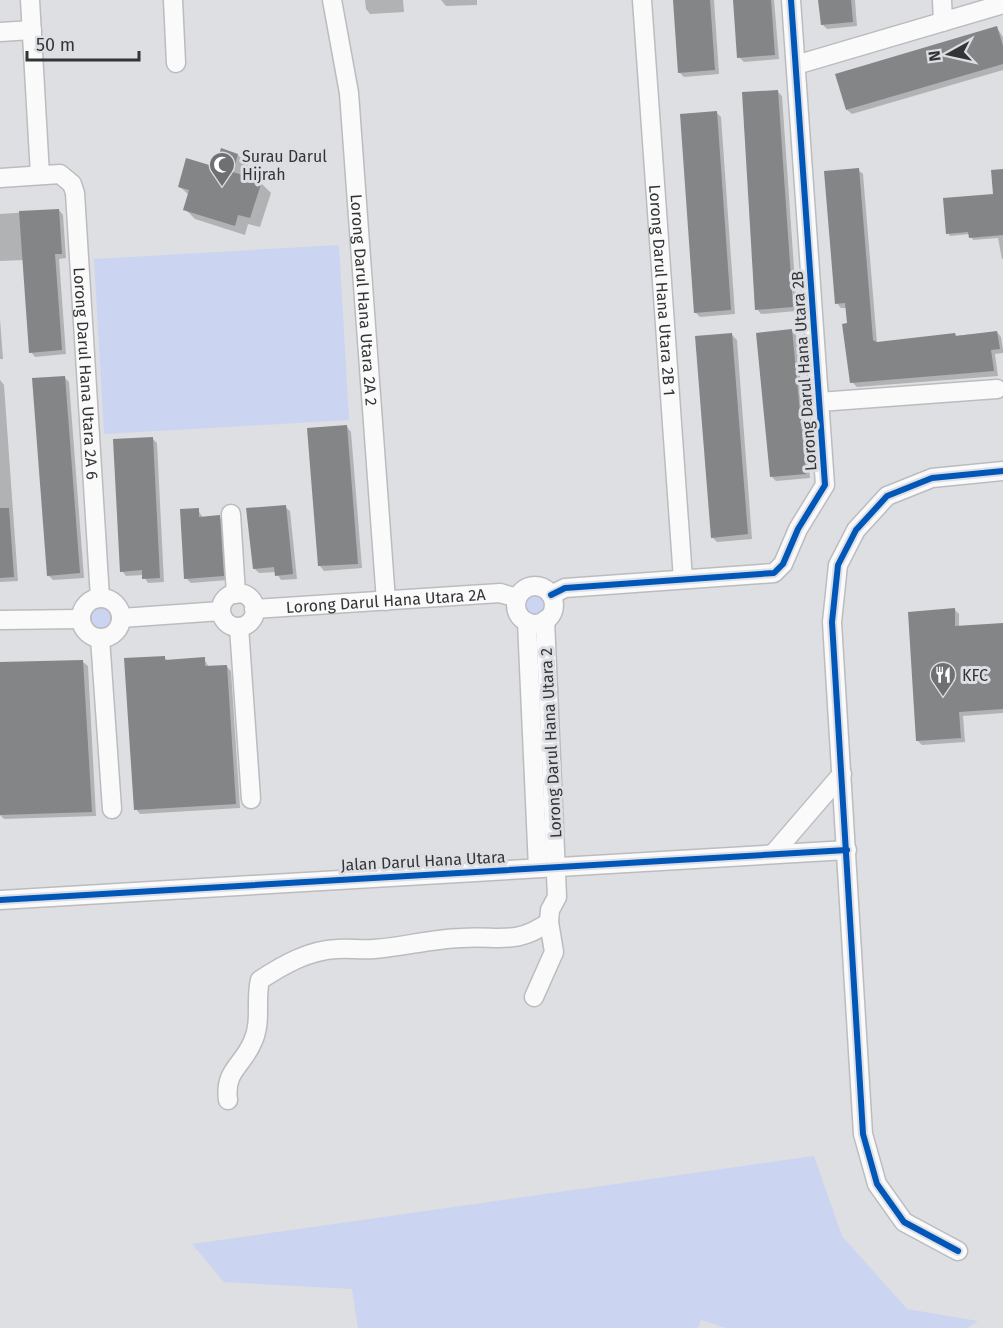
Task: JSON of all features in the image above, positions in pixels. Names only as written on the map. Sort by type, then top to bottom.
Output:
[{"type":"street","points":[[0,178],[40,175],[30,0]]},
{"type":"street","points":[[173,0],[176,63]]},
{"type":"street","name":"Lorong Darul Hana Utara 2A 2","points":[[332,0],[349,93],[386,601]]},
{"type":"street","name":"Lorong Darul Hana Utara 2B 1","points":[[642,0],[683,579]]},
{"type":"street","name":"Lorong Darul Hana Utara 2B","points":[[551,595],[565,588],[774,573],[783,564],[798,529],[825,485],[791,0]]},
{"type":"street","points":[[942,0],[943,22]]},
{"type":"street","points":[[796,65],[1003,4]]},
{"type":"street","points":[[0,32],[32,30]]},
{"type":"street","name":"Lorong Darul Hana Utara 2A 6","points":[[40,175],[60,174],[67,177],[75,193],[100,598]]},
{"type":"street","points":[[819,402],[997,389]]},
{"type":"street","points":[[958,1251],[904,1222],[877,1184],[863,1134],[832,622],[838,565],[856,530],[887,496],[932,478],[1003,471]]},
{"type":"street","points":[[231,514],[236,594]]},
{"type":"street","points":[[533,586],[544,589],[551,595],[553,610],[536,621],[518,613],[517,598],[522,590],[533,586]]},
{"type":"street","name":"Lorong Darul Hana Utara 2A","points":[[254,609],[500,593],[517,598]]},
{"type":"street","points":[[236,594],[246,596],[254,609],[251,620],[239,627],[226,622],[221,611],[226,598],[236,594]]},
{"type":"street","points":[[100,598],[115,603],[121,618],[115,633],[100,638],[85,631],[81,619],[85,606],[100,598]]},
{"type":"street","points":[[121,618],[221,611]]},
{"type":"street","points":[[4,622],[81,619]]},
{"type":"street","name":"Lorong Darul Hana Utara 2","points":[[536,621],[548,867],[556,897],[550,910],[549,922]]},
{"type":"street","points":[[239,627],[251,799]]},
{"type":"street","points":[[100,638],[112,808]]},
{"type":"street","points":[[773,854],[842,774]]},
{"type":"street","name":"Jalan Darul Hana Utara","points":[[0,900],[847,850]]},
{"type":"street","points":[[228,1100],[226,1083],[253,1042],[258,1024],[256,996],[260,980],[304,955],[334,949],[374,949],[423,940],[471,937],[516,939],[531,935],[549,922],[554,952],[534,997]]},
{"type":"shaded area","points":[[339,245],[349,420],[104,434],[94,259]]},
{"type":"shaded area","points":[[534,592],[543,595],[546,604],[543,613],[534,616],[525,613],[522,604],[525,595]]},
{"type":"shaded area","points":[[96,607],[104,607],[111,614],[111,622],[104,629],[96,629],[89,622],[89,614]]},
{"type":"shaded area","points":[[814,1156],[842,1236],[907,1309],[978,1321],[967,1328],[726,1328],[701,1320],[698,1328],[358,1328],[352,1289],[224,1282],[192,1244]]},
{"type":"building","points":[[673,0],[710,0],[715,70],[678,73]]},
{"type":"building","points":[[733,0],[771,0],[775,55],[737,58]]},
{"type":"building","points":[[818,0],[851,0],[853,22],[821,25]]},
{"type":"building","points":[[997,26],[1003,46],[1003,64],[846,110],[835,74]]},
{"type":"building","points":[[778,90],[793,307],[755,310],[742,92]]},
{"type":"building","points":[[717,111],[731,310],[694,313],[680,114]]},
{"type":"building","name":"Surau Darul Hijrah","points":[[221,148],[238,154],[233,172],[262,181],[250,218],[238,215],[235,226],[183,210],[189,190],[178,187],[186,158],[216,167]]},
{"type":"building","points":[[859,168],[873,340],[877,342],[955,333],[956,336],[997,331],[1000,349],[991,350],[994,371],[850,383],[842,324],[847,323],[845,303],[835,304],[824,171]]},
{"type":"building","points":[[1003,169],[1003,235],[969,238],[968,232],[946,234],[943,198],[993,194],[991,170]]},
{"type":"building","points":[[59,209],[62,254],[55,254],[62,350],[29,353],[19,211]]},
{"type":"building","points":[[792,329],[806,474],[770,477],[756,333]]},
{"type":"building","points":[[732,333],[748,534],[711,538],[695,336]]},
{"type":"building","points":[[65,376],[80,573],[47,576],[32,378]]},
{"type":"building","points":[[347,425],[358,564],[318,566],[307,428]]},
{"type":"building","points":[[153,437],[160,578],[142,579],[142,570],[120,572],[113,439]]},
{"type":"building","points":[[286,505],[293,574],[275,576],[274,567],[253,569],[246,508]]},
{"type":"building","points":[[0,508],[9,508],[14,577],[0,578]]},
{"type":"building","points":[[199,508],[199,517],[220,515],[224,576],[184,579],[180,509]]},
{"type":"building","points":[[955,608],[955,626],[1003,623],[1003,709],[959,712],[961,738],[916,741],[908,612]]},
{"type":"building","points":[[165,656],[165,660],[205,657],[205,666],[227,665],[236,804],[134,810],[124,658]]},
{"type":"building","points":[[83,660],[92,812],[0,815],[0,662]]},
{"type":"cycle path","points":[[551,595],[565,588],[774,573],[783,564],[798,529],[825,485],[791,0]]},
{"type":"cycle path","points":[[958,1251],[904,1222],[877,1184],[863,1134],[832,622],[838,565],[856,530],[887,496],[932,478],[1003,471]]},
{"type":"cycle path","points":[[0,900],[847,850]]},
{"type":"place","name":"Surau Darul Hijrah","points":[[222,188]]},
{"type":"place","name":"KFC","points":[[943,698]]}]
